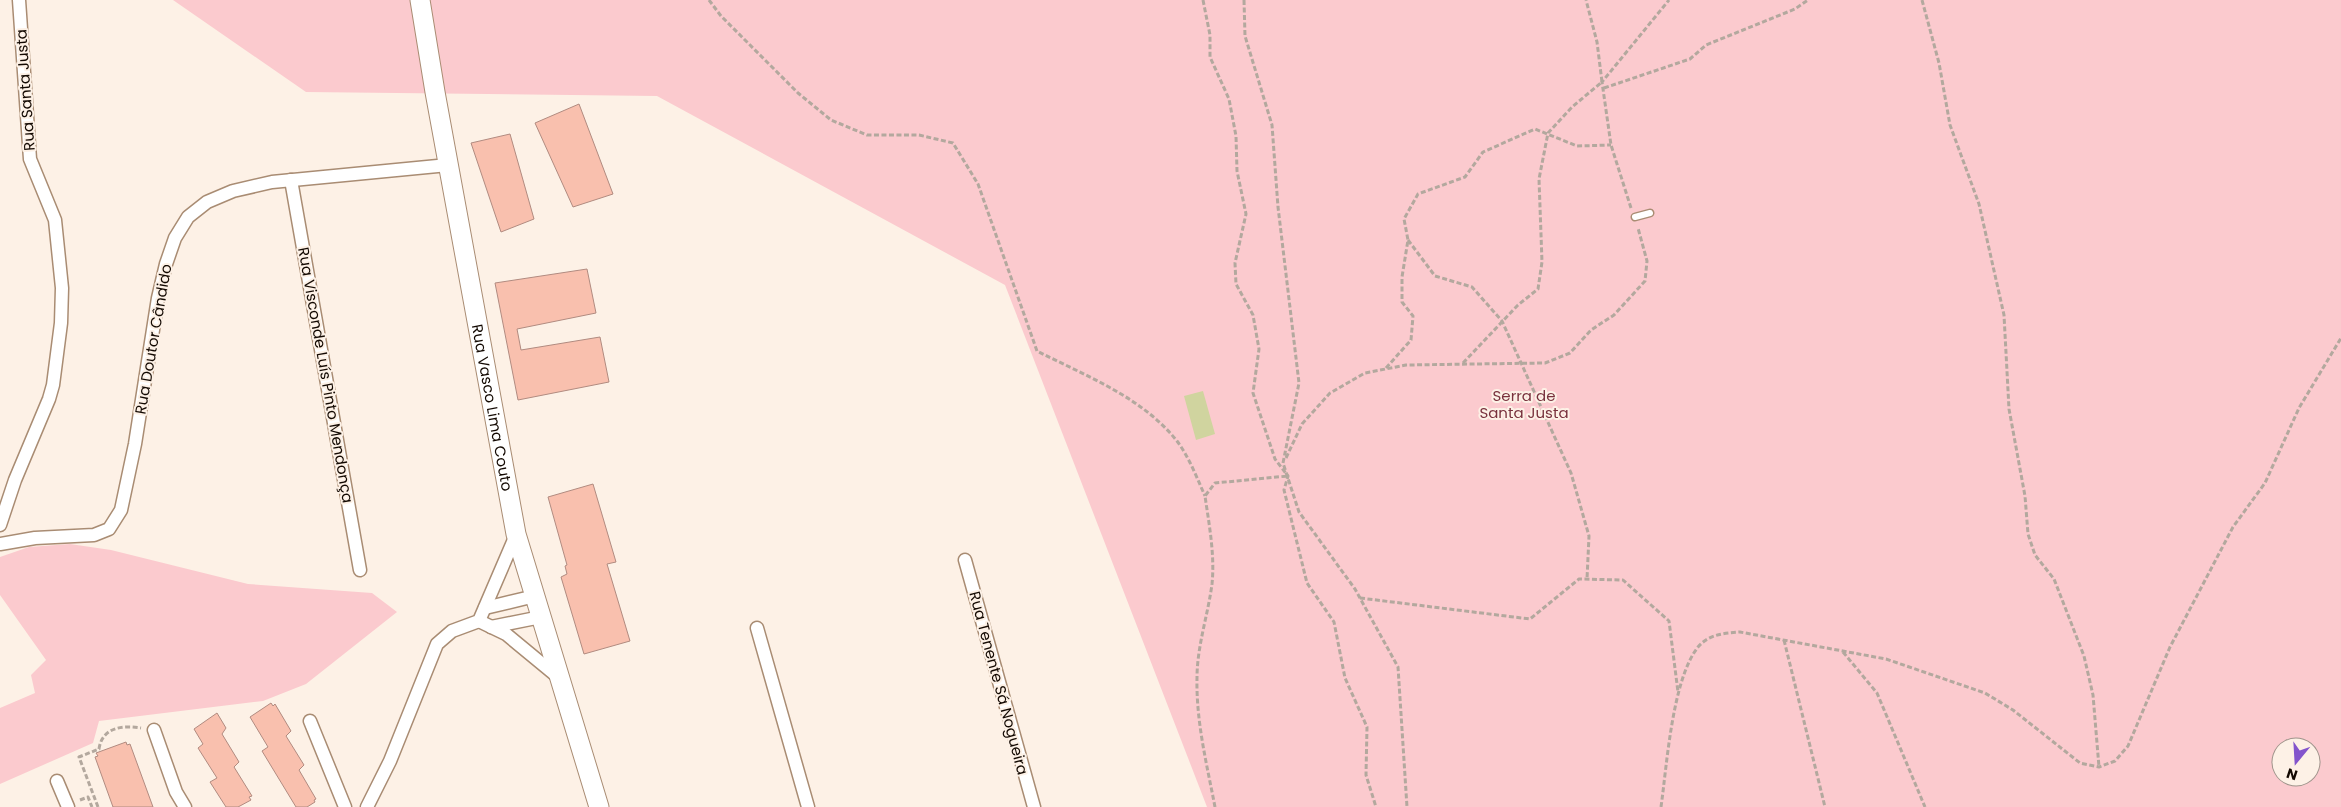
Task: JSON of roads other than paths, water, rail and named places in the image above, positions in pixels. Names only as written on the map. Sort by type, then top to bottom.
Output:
[{"type":"street","name":"Rua Santa Justa","points":[[0,525],[15,480],[54,385],[61,323],[62,288],[55,220],[30,159],[19,0]]},
{"type":"street","name":"Rua Vasco Lima Couto","points":[[420,0],[448,165],[516,534],[599,807]]},
{"type":"street","name":"Rua Doutor Cândido","points":[[0,544],[35,538],[94,535],[109,529],[121,510],[135,444],[158,298],[166,264],[175,238],[188,217],[207,202],[233,191],[272,182],[448,165]]},
{"type":"street","name":"Rua Visconde Luís Pinto Mendonça","points":[[292,180],[360,570]]},
{"type":"street","points":[[479,621],[516,534]]},
{"type":"street","name":"Rua Tenente Sá Nogueira","points":[[965,560],[1034,807]]},
{"type":"street","points":[[485,608],[535,596]]},
{"type":"street","points":[[491,626],[541,617]]},
{"type":"street","points":[[367,807],[390,761],[437,644],[452,631],[479,621],[491,626],[506,634],[559,677]]},
{"type":"street","points":[[757,628],[808,807]]},
{"type":"street","points":[[310,721],[345,807]]},
{"type":"street","points":[[154,730],[176,792],[185,807]]},
{"type":"street","points":[[57,781],[68,807]]},
{"type":"lane","points":[[1634,217],[1650,213]]},
{"type":"park label","name":"Serra de Santa Justa","points":[[1524,404]]}]
